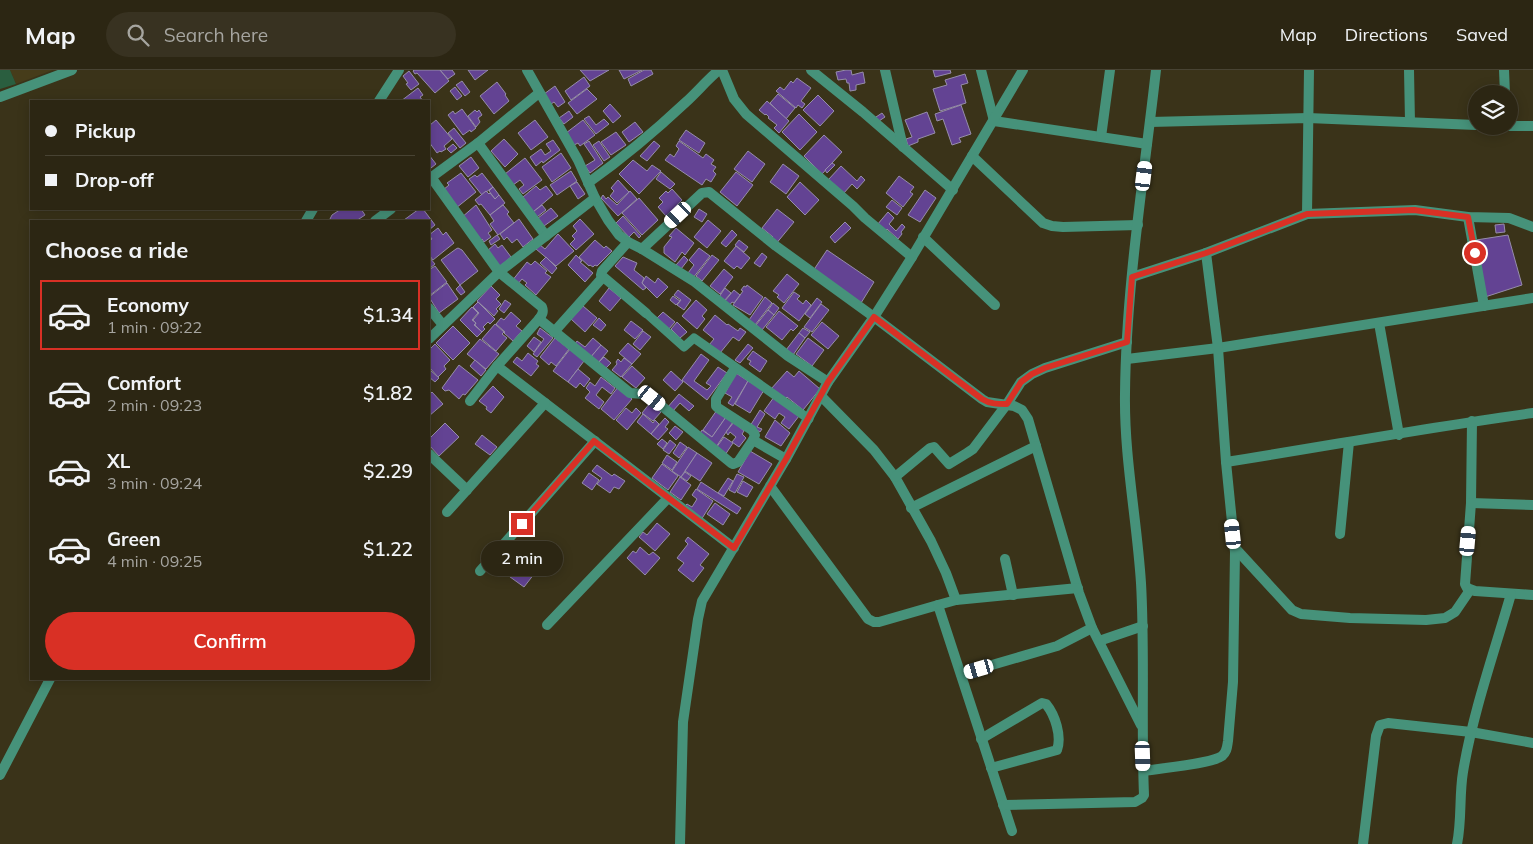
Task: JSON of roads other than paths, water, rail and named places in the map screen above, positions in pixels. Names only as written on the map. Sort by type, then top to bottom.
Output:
[{"type":"street","points":[[0,97],[72,70]]},
{"type":"street","points":[[380,100],[399,70]]},
{"type":"street","points":[[527,70],[578,160],[595,198],[619,235],[695,282],[788,356],[828,382]]},
{"type":"street","points":[[588,183],[637,146],[720,70],[734,98],[746,114],[853,206],[864,218],[912,257]]},
{"type":"street","points":[[811,70],[953,190]]},
{"type":"street","points":[[885,70],[903,147]]},
{"type":"street","points":[[981,70],[994,121]]},
{"type":"street","points":[[680,844],[683,722],[702,602],[809,419],[828,382],[874,317],[912,257],[1023,70]]},
{"type":"street","points":[[1101,137],[1110,70]]},
{"type":"street","points":[[1003,805],[1135,802],[1144,795],[1141,580],[1125,422],[1127,342],[1132,277],[1156,70]]},
{"type":"street","points":[[1307,214],[1309,70]]},
{"type":"street","points":[[1409,70],[1410,122]]},
{"type":"street","points":[[1504,70],[1505,85]]},
{"type":"street","points":[[470,401],[543,312],[542,307],[499,272],[430,178],[478,143],[539,93]]},
{"type":"street","points":[[1150,122],[1308,118],[1468,125]]},
{"type":"street","points":[[994,121],[1147,144]]},
{"type":"street","points":[[1518,126],[1533,126]]},
{"type":"street","points":[[478,143],[546,236]]},
{"type":"street","points":[[972,156],[1043,223],[1063,227],[1138,225]]},
{"type":"street","points":[[642,249],[702,193],[709,192],[768,240],[982,399],[994,404],[1007,404],[1022,410],[1028,419],[1078,588],[1092,628],[1142,728]]},
{"type":"street","points":[[430,338],[499,272],[595,198]]},
{"type":"street","points":[[376,220],[390,210]]},
{"type":"street","points":[[1132,277],[1206,253],[1307,214],[1414,210],[1468,217],[1509,218],[1533,227]]},
{"type":"street","points":[[1468,217],[1484,306]]},
{"type":"street","points":[[923,237],[995,305]]},
{"type":"street","points":[[628,242],[602,271],[601,275],[603,277],[684,347],[694,338],[809,419]]},
{"type":"street","points":[[1144,771],[1213,760],[1224,754],[1227,750],[1233,682],[1235,548],[1226,462],[1218,348],[1206,253]]},
{"type":"street","points":[[554,332],[603,277]]},
{"type":"street","points":[[1127,359],[1218,348],[1533,298]]},
{"type":"street","points":[[430,309],[444,325]]},
{"type":"street","points":[[539,319],[630,393],[644,394],[652,398],[733,464],[738,462],[755,435],[752,430],[718,408],[716,402],[735,368]]},
{"type":"street","points":[[1379,323],[1399,435]]},
{"type":"street","points":[[895,477],[930,448],[934,447],[946,462],[952,464],[973,448],[1007,404],[1021,382],[1032,374],[1045,368],[1127,342]]},
{"type":"street","points":[[497,366],[734,548]]},
{"type":"street","points":[[821,396],[874,450],[895,477],[931,541],[956,600]]},
{"type":"street","points":[[448,512],[545,403]]},
{"type":"street","points":[[1226,462],[1399,435],[1472,421],[1533,413]]},
{"type":"street","points":[[1472,421],[1471,503],[1465,579],[1467,588],[1470,590],[1533,595]]},
{"type":"street","points":[[753,440],[786,459]]},
{"type":"street","points":[[480,572],[594,441]]},
{"type":"street","points":[[1340,534],[1349,442]]},
{"type":"street","points":[[911,508],[1036,446]]},
{"type":"street","points":[[430,455],[467,490]]},
{"type":"street","points":[[770,486],[868,619],[874,622],[956,600],[1078,588]]},
{"type":"street","points":[[547,625],[668,498]]},
{"type":"street","points":[[1471,503],[1533,505]]},
{"type":"street","points":[[1235,548],[1292,610],[1301,614],[1350,618],[1426,620],[1446,618],[1455,612],[1470,590]]},
{"type":"street","points":[[1005,558],[1013,595]]},
{"type":"street","points":[[1457,844],[1460,832],[1462,774],[1471,732],[1511,594]]},
{"type":"street","points":[[938,605],[1012,831]]},
{"type":"street","points":[[1099,641],[1143,626]]},
{"type":"street","points":[[961,674],[1057,646],[1092,628]]},
{"type":"street","points":[[0,775],[49,680]]},
{"type":"street","points":[[981,739],[1042,703],[1050,708],[1059,741],[1056,750],[991,768]]},
{"type":"street","points":[[1363,844],[1376,736],[1380,725],[1388,723],[1471,732],[1533,742]]}]
